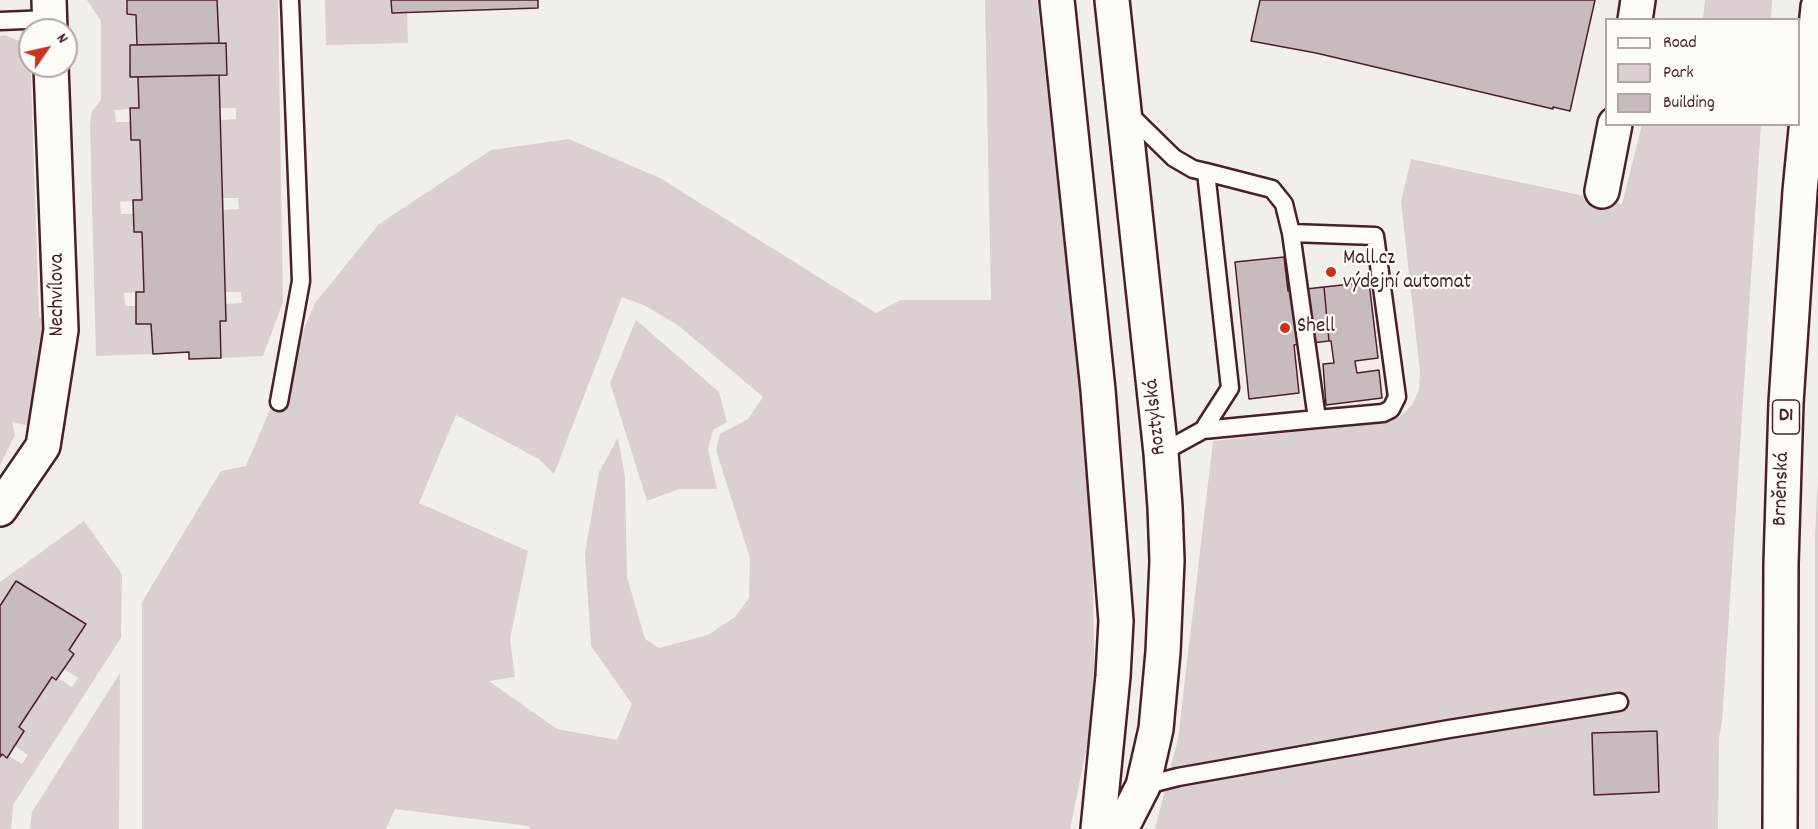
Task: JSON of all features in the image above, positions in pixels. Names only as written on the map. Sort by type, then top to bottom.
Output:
[{"type":"main road","points":[[1058,0],[1098,390],[1116,621],[1098,829]]},
{"type":"main road","name":"Roztylská","points":[[1112,0],[1161,453],[1166,507],[1167,561],[1163,652],[1156,729],[1143,786],[1121,829]]},
{"type":"main road","points":[[1635,18],[1638,0]]},
{"type":"main road","name":"Brněnská","points":[[1780,829],[1780,563],[1786,403],[1800,191],[1818,7]]},
{"type":"main road","name":"Nechvílova","points":[[0,509],[43,446],[62,330],[52,78]]},
{"type":"main road","points":[[1602,191],[1615,126]]},
{"type":"lane","points":[[279,402],[301,281],[290,0]]},
{"type":"lane","points":[[0,21],[50,16]]},
{"type":"lane","points":[[1122,107],[1174,158],[1193,169],[1272,189],[1284,204],[1291,234],[1317,420]]},
{"type":"lane","points":[[1203,430],[1230,388],[1206,172]]},
{"type":"lane","points":[[1161,453],[1203,430],[1383,413],[1391,409],[1397,397],[1375,236],[1291,234]]},
{"type":"lane","points":[[1143,786],[1178,777],[1449,729],[1619,702]]},
{"type":"green space","points":[[87,0],[127,0],[127,15],[136,15],[137,45],[129,46],[130,77],[138,77],[139,108],[115,110],[116,122],[130,122],[131,140],[140,140],[142,200],[120,202],[121,214],[133,214],[134,232],[143,232],[144,292],[124,293],[125,306],[136,306],[136,324],[151,324],[153,354],[96,356],[90,124],[92,111],[101,100],[101,21]]},
{"type":"green space","points":[[217,0],[278,0],[283,302],[263,356],[222,358],[220,321],[226,321],[226,304],[242,303],[241,292],[225,292],[223,210],[239,209],[238,198],[223,198],[221,120],[236,119],[236,108],[220,108],[219,75],[228,75],[227,44],[218,43]]},
{"type":"green space","points":[[325,0],[391,0],[392,12],[407,12],[408,43],[326,45]]},
{"type":"green space","points":[[985,0],[1037,0],[1069,288],[1092,529],[1095,707],[1070,829],[530,829],[529,826],[395,809],[386,829],[142,829],[142,602],[221,471],[246,466],[315,303],[379,224],[491,150],[569,139],[660,178],[876,313],[901,300],[991,300]],"holes":[[[622,297],[646,306],[679,326],[763,397],[748,419],[720,434],[716,450],[750,558],[749,598],[735,617],[708,635],[659,648],[645,639],[627,577],[625,477],[618,438],[599,472],[585,553],[591,646],[632,704],[617,740],[557,729],[489,681],[515,677],[510,639],[528,551],[419,503],[456,415],[539,459],[554,474]]]},
{"type":"green space","points":[[1705,0],[1772,0],[1771,18],[1703,18]]},
{"type":"green space","points":[[5,35],[18,41],[18,78],[31,78],[39,317],[44,317],[45,356],[35,427],[12,422],[15,435],[0,465],[0,36]]},
{"type":"green space","points":[[1642,126],[1761,126],[1722,722],[1719,738],[1718,829],[1155,829],[1178,739],[1213,441],[1386,422],[1401,416],[1412,405],[1419,390],[1420,372],[1401,202],[1411,159],[1622,204]],"holes":[[[1657,731],[1659,792],[1594,795],[1592,733]]]},
{"type":"green space","points":[[636,320],[719,392],[727,422],[713,430],[708,449],[717,489],[679,489],[647,501],[610,383]]},
{"type":"green space","points":[[1818,474],[1818,829],[1815,829],[1815,536]]},
{"type":"green space","points":[[84,521],[122,574],[121,638],[13,805],[11,829],[0,829],[0,758],[2,755],[7,758],[9,756],[22,764],[28,755],[15,746],[24,731],[19,728],[52,678],[57,681],[58,678],[72,687],[78,678],[64,669],[74,655],[69,651],[85,625],[17,582],[0,607],[0,582]]},
{"type":"green space","points":[[120,673],[119,829],[30,829],[32,812]]},
{"type":"building","points":[[127,0],[217,0],[219,43],[137,45],[136,15],[127,14]]},
{"type":"building","points":[[391,0],[538,0],[538,8],[392,13]]},
{"type":"building","points":[[1260,0],[1595,0],[1570,111],[1553,107],[1553,109],[1316,53],[1251,41]]},
{"type":"building","points":[[226,43],[227,75],[130,77],[130,45]]},
{"type":"building","points":[[219,75],[226,321],[220,321],[221,358],[189,359],[189,352],[153,354],[151,324],[136,324],[136,292],[144,292],[142,232],[134,232],[133,200],[142,200],[140,140],[131,140],[130,108],[139,108],[138,77]]},
{"type":"building","points":[[1284,257],[1288,291],[1324,287],[1329,341],[1294,345],[1299,393],[1249,399],[1235,262]]},
{"type":"building","points":[[1369,282],[1378,358],[1355,361],[1357,373],[1379,370],[1382,398],[1326,405],[1323,364],[1334,363],[1331,341],[1329,341],[1324,287]]},
{"type":"building","points":[[16,581],[86,624],[69,650],[74,654],[56,680],[52,677],[19,727],[24,731],[7,758],[2,754],[0,757],[0,606]]},
{"type":"building","points":[[1657,731],[1659,792],[1594,795],[1592,733]]},
{"type":"place","name":"Mall.cz výdejní automat","points":[[1331,272]]},
{"type":"place","name":"Shell","points":[[1285,328]]}]
